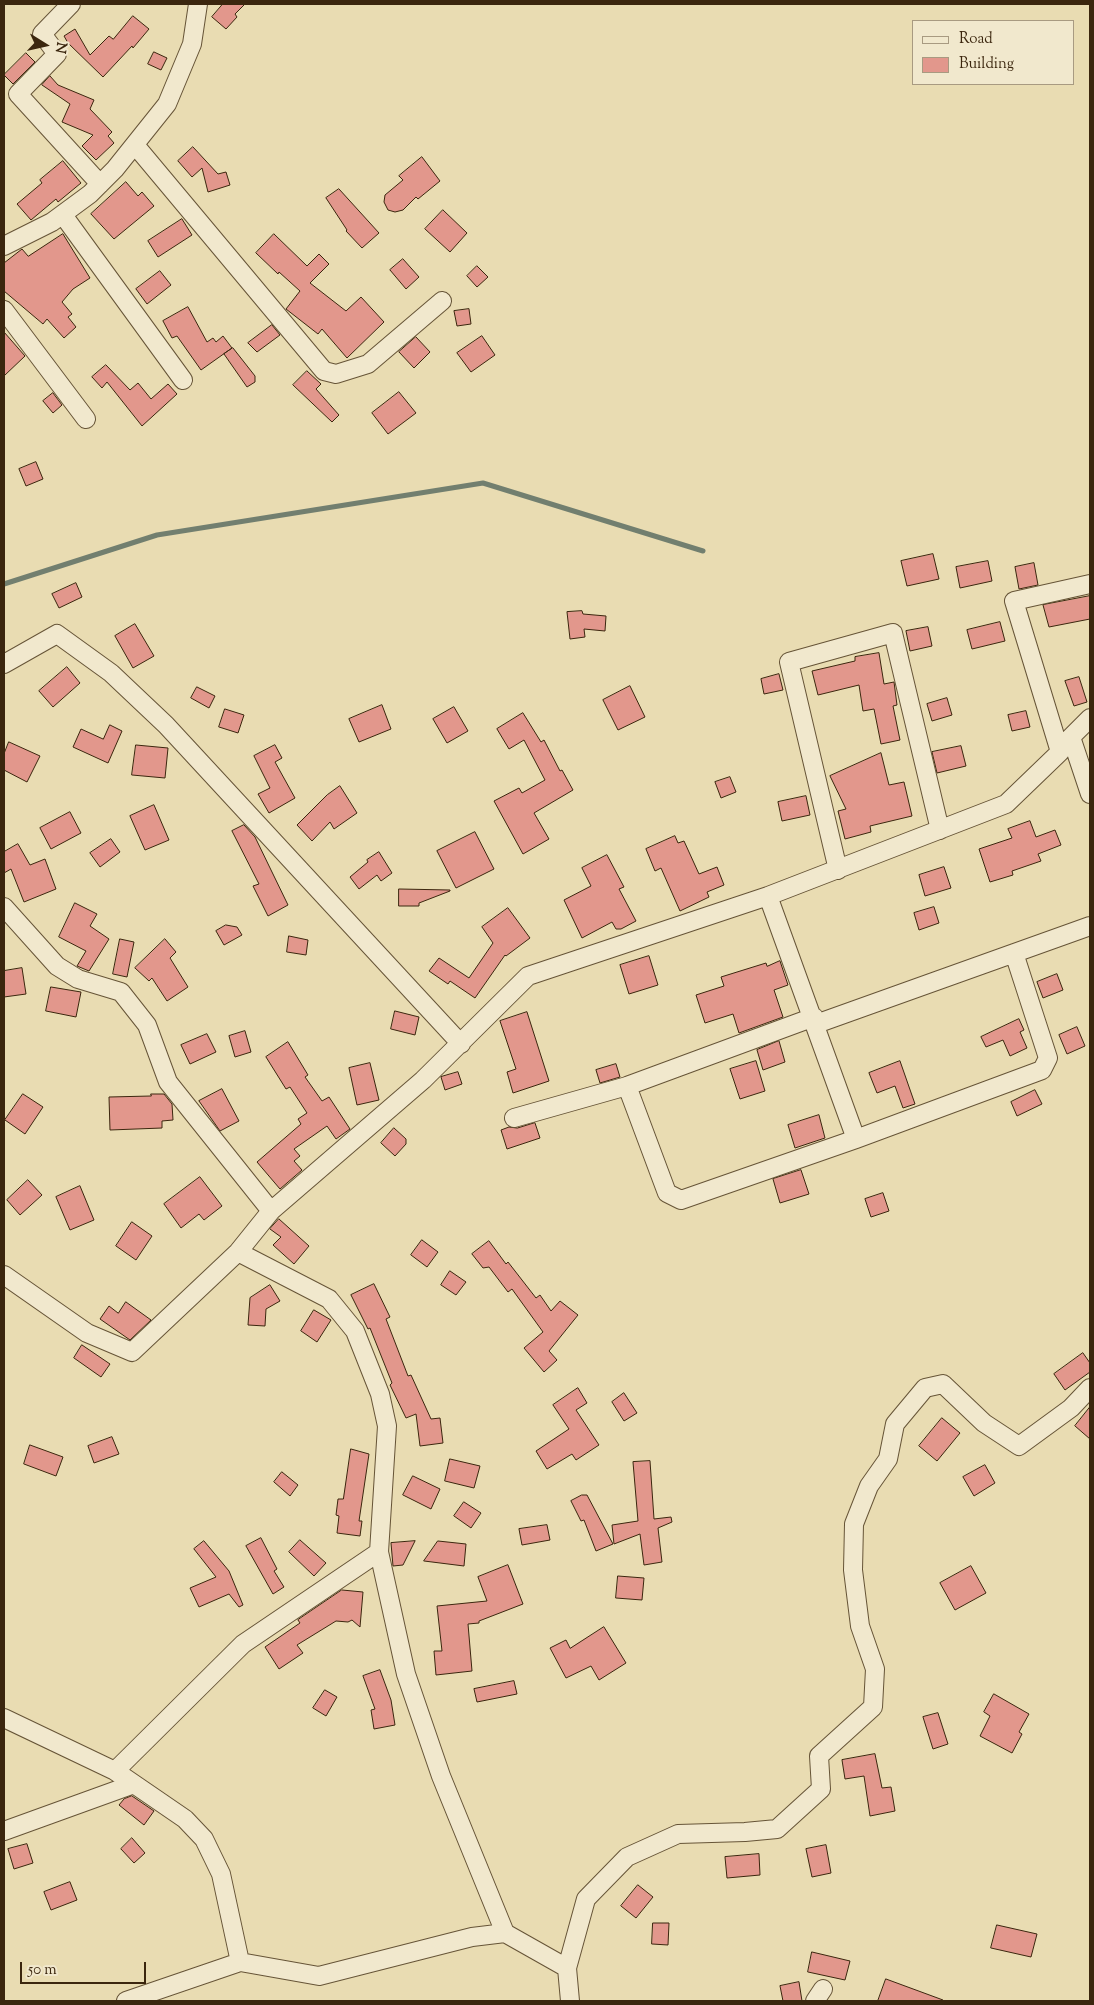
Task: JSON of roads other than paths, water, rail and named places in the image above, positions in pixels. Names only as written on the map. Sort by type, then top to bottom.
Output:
[{"type":"street","points":[[70,4],[42,34],[57,54],[18,94],[100,184]]},
{"type":"street","points":[[4,246],[63,215],[90,194],[115,169],[135,145],[167,104],[192,44],[198,4]]},
{"type":"street","points":[[135,145],[324,371],[336,374],[368,364],[442,301]]},
{"type":"street","points":[[63,215],[183,380]]},
{"type":"street","points":[[4,310],[86,419]]},
{"type":"street","points":[[1060,752],[1014,601],[1090,584]]},
{"type":"street","points":[[838,870],[789,662],[893,633],[940,830]]},
{"type":"street","points":[[4,664],[57,634],[111,674],[166,725],[461,1044]]},
{"type":"street","points":[[4,1276],[87,1333],[132,1352],[238,1252],[271,1211],[423,1080],[528,976],[768,896],[1006,804],[1060,752],[1071,737],[1090,718]]},
{"type":"street","points":[[1071,737],[1090,794]]},
{"type":"street","points":[[768,896],[815,1020],[856,1139]]},
{"type":"street","points":[[4,907],[57,966],[78,979],[121,992],[147,1025],[168,1082],[271,1211]]},
{"type":"street","points":[[514,1118],[627,1086],[1090,926]]},
{"type":"street","points":[[627,1086],[666,1194],[681,1200],[856,1139],[1042,1070],[1048,1058],[1014,953]]},
{"type":"street","points":[[238,1252],[329,1299],[355,1331],[380,1394],[388,1426],[379,1552],[406,1674],[441,1776],[505,1933]]},
{"type":"street","points":[[570,2001],[567,1968],[586,1899],[627,1857],[678,1834],[777,1829],[821,1790],[819,1756],[873,1707],[874,1669],[860,1626],[853,1570],[854,1524],[869,1486],[888,1459],[895,1424],[926,1388],[943,1384],[984,1423],[1019,1446],[1071,1408],[1090,1388]]},
{"type":"street","points":[[115,1771],[243,1644],[379,1552]]},
{"type":"street","points":[[4,1718],[115,1771],[185,1819],[204,1839],[221,1874],[240,1962]]},
{"type":"street","points":[[4,1831],[134,1784]]},
{"type":"street","points":[[126,2001],[240,1962],[319,1976],[472,1936],[505,1933],[567,1968]]},
{"type":"waterway","points":[[4,584],[157,535],[483,483],[703,551]]}]
